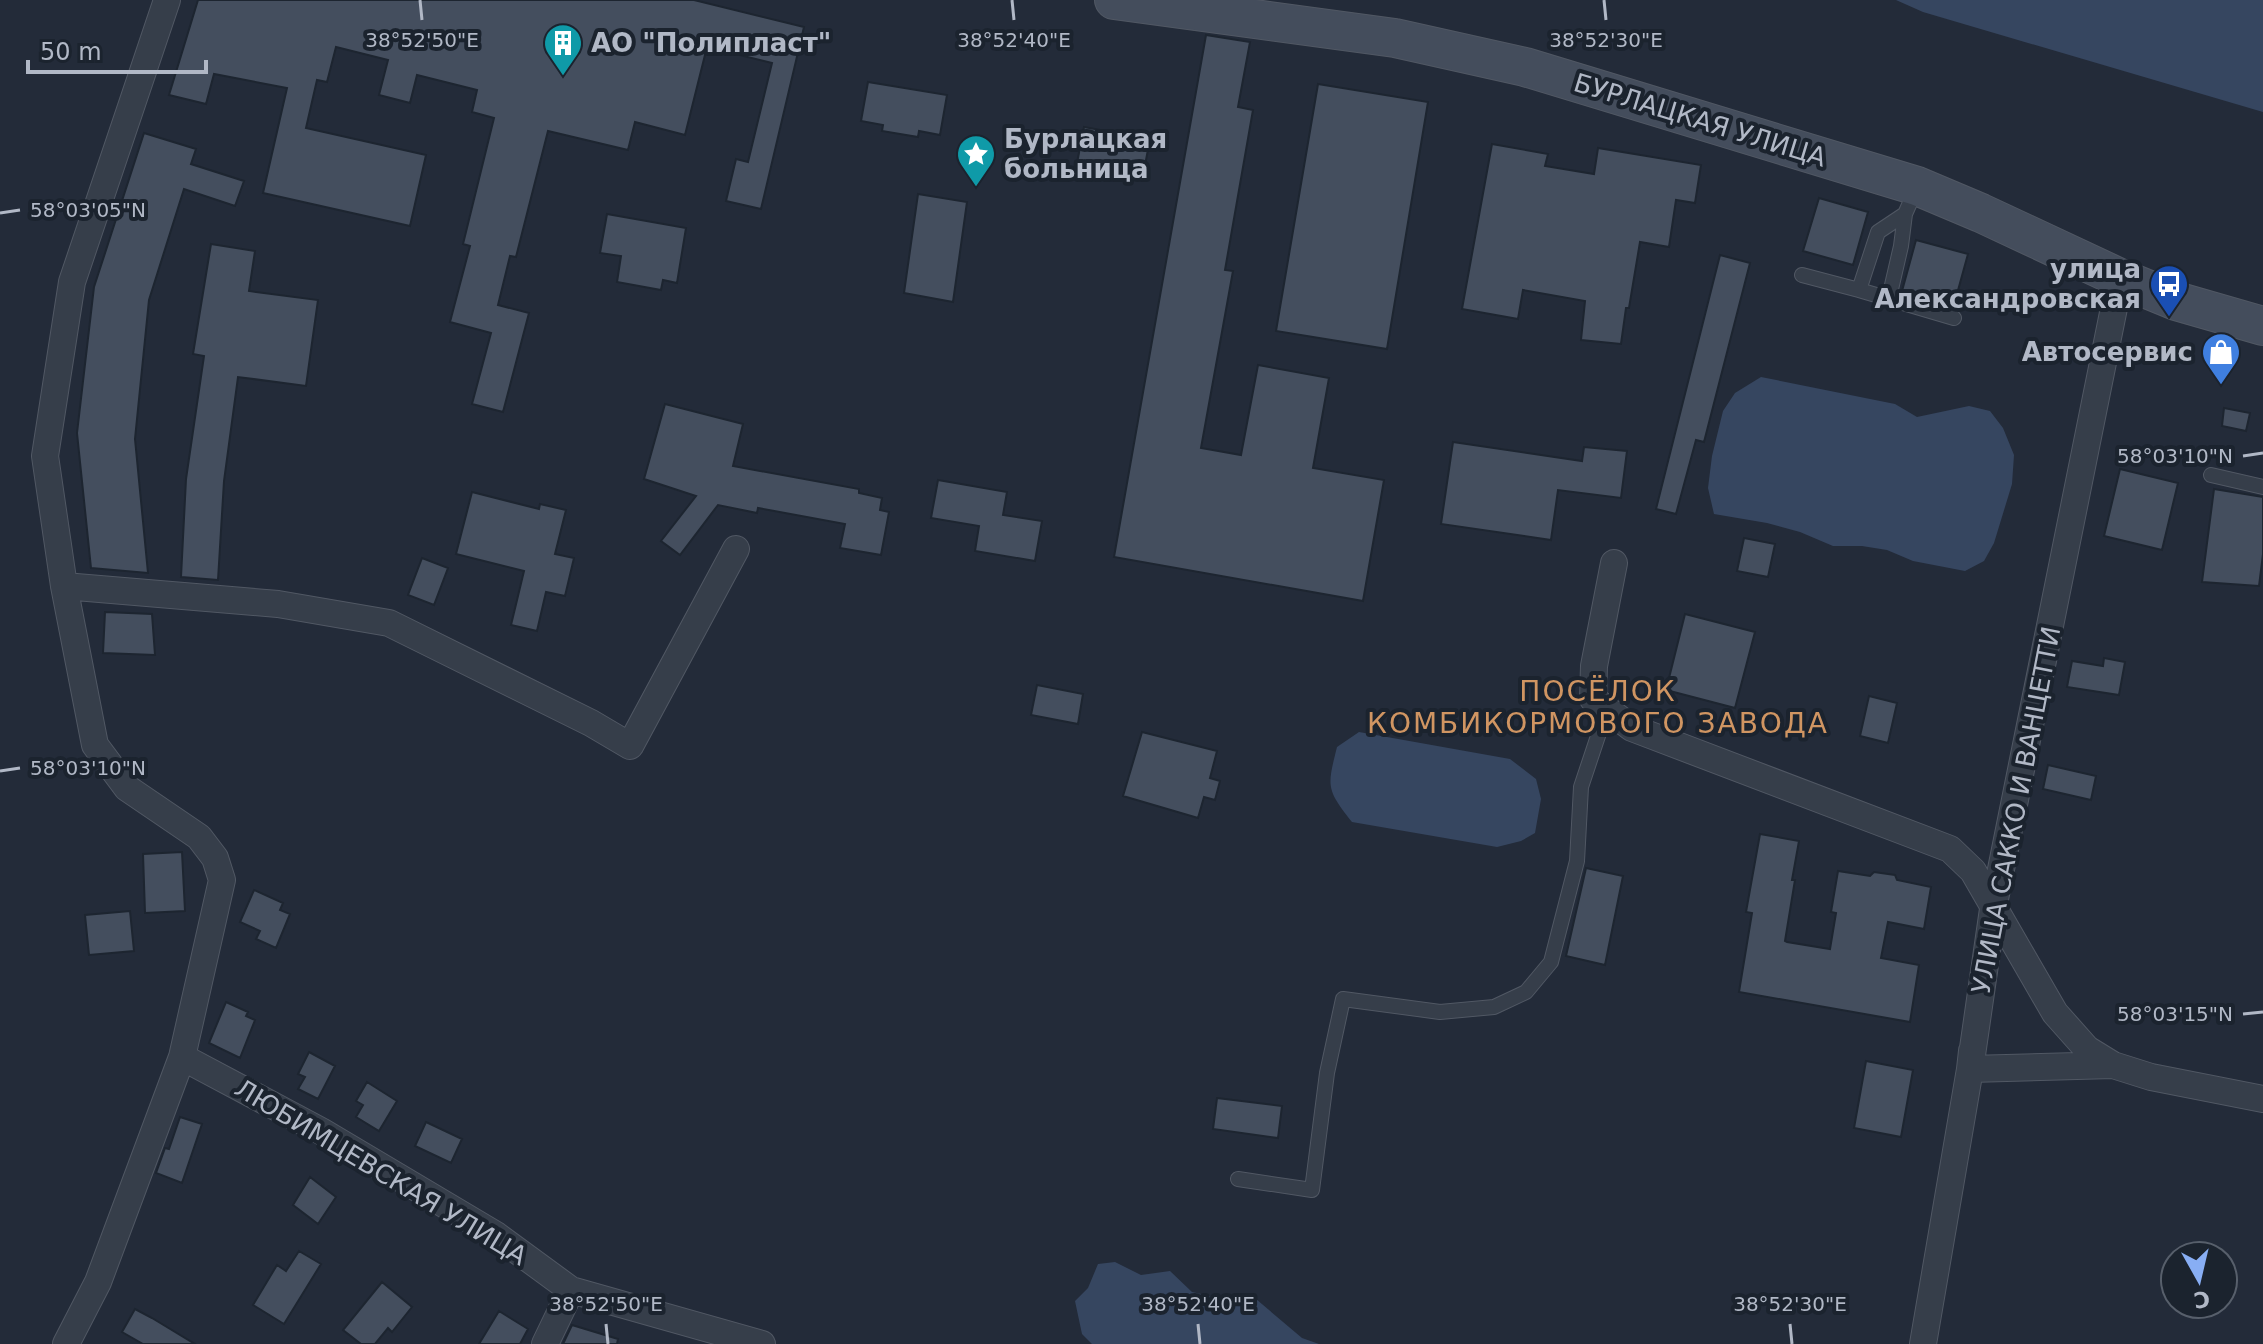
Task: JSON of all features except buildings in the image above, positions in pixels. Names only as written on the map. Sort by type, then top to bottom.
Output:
[{"type":"main road","name":"БУРЛАЦКАЯ УЛИЦА","points":[[1114,0],[1395,38],[1540,71],[1911,200],[1981,213],[2176,301],[2263,326]]},
{"type":"street","points":[[66,1344],[98,1282],[182,1057],[222,880],[215,858],[199,837],[127,788],[95,745],[64,586],[45,456],[72,282],[167,0]]},
{"type":"street","name":"УЛИЦА САККО И ВАНЦЕТТИ","points":[[1970,1069],[1993,909],[2120,278]]},
{"type":"street","points":[[64,586],[278,604],[389,623],[591,723],[630,746],[736,549]]},
{"type":"street","points":[[1614,563],[1594,666],[1593,699],[1632,728],[1950,849],[1973,871],[2055,1013],[2087,1049],[2113,1065],[2151,1077],[2263,1099]]},
{"type":"street","name":"ЛЮБИМЦЕВСКАЯ УЛИЦА","points":[[182,1057],[335,1139],[496,1235],[571,1290],[762,1344]]},
{"type":"street","points":[[1923,1344],[1970,1069],[2113,1065]]},
{"type":"street","points":[[545,1344],[571,1290]]},
{"type":"lane","points":[[1859,290],[1878,232],[1911,200]]},
{"type":"lane","points":[[1889,298],[1911,200]]},
{"type":"lane","points":[[1802,275],[1954,318]]},
{"type":"lane","points":[[2211,475],[2263,487]]},
{"type":"lane","points":[[1238,1179],[1312,1190],[1327,1073],[1343,999],[1440,1012],[1494,1007],[1526,992],[1551,962],[1577,861],[1581,787],[1607,709]]},
{"type":"water","points":[[1896,0],[2263,0],[2263,112],[1923,12]]},
{"type":"water","points":[[1761,377],[1895,404],[1917,417],[1969,406],[1990,411],[2003,428],[2014,455],[2012,484],[1994,543],[1984,561],[1965,571],[1913,561],[1887,550],[1833,546],[1767,523],[1714,514],[1708,488],[1723,411],[1735,393]]},
{"type":"water","points":[[1359,732],[1510,759],[1536,779],[1541,799],[1535,833],[1521,841],[1497,847],[1352,822],[1337,802],[1330,780],[1337,747]]},
{"type":"water","points":[[1115,1262],[1141,1275],[1170,1271],[1192,1292],[1242,1303],[1250,1294],[1302,1338],[1319,1344],[1092,1344],[1082,1334],[1075,1301],[1088,1288],[1098,1264]]},
{"type":"place","name":"АО \"Полипласт\"","points":[[563,77]]},
{"type":"place","name":"Бурлацкая больница","points":[[976,188]]},
{"type":"place","name":"улица Александровская","points":[[2169,318]]},
{"type":"place","name":"Автосервис","points":[[2221,386]]},
{"type":"district","name":"ПОСЁЛОК КОМБИКОРМОВОГО ЗАВОДА","points":[[1598,707]]}]
